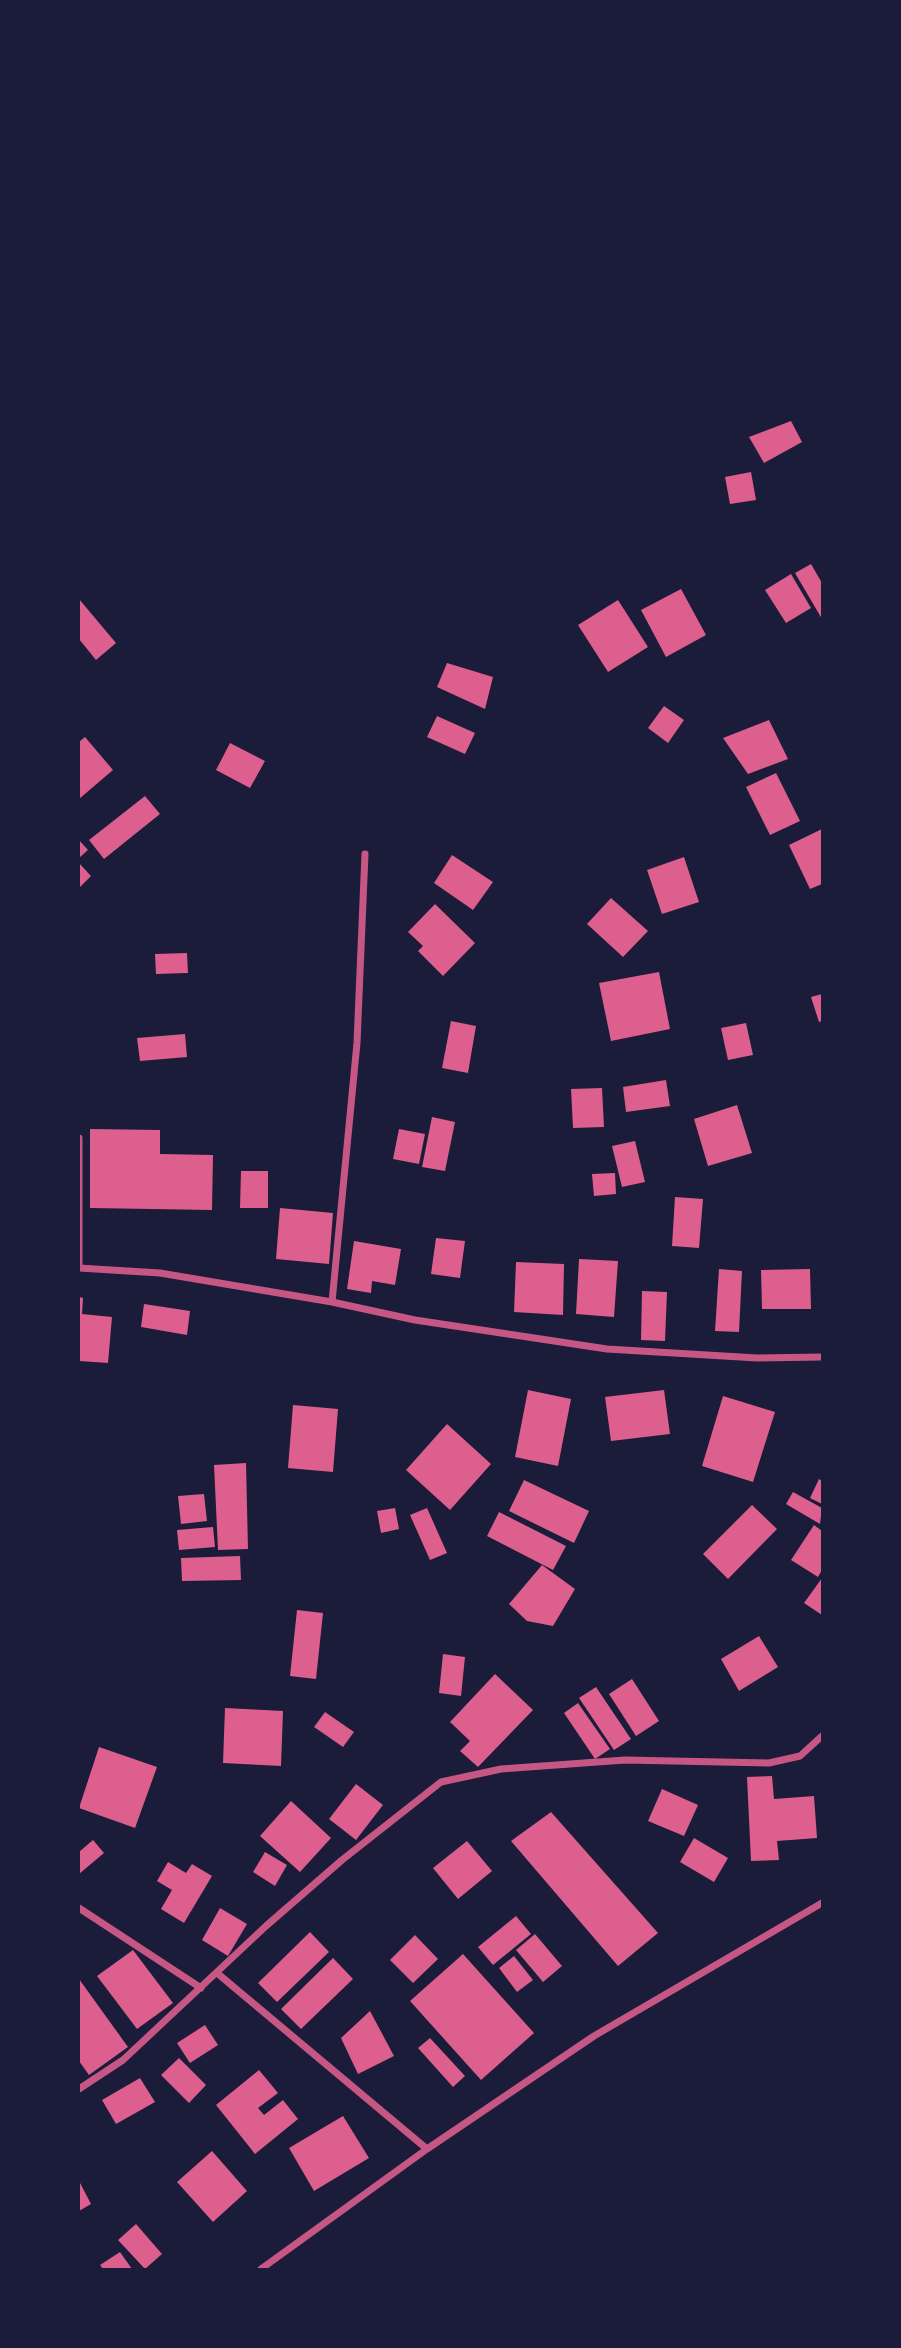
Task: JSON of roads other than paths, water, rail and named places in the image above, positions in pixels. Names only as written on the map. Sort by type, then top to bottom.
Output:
[{"type":"street","points":[[332,1301],[357,1043],[365,854]]},
{"type":"street","points":[[79,1138],[79,1268],[160,1273],[332,1301],[415,1320],[607,1349],[757,1358],[822,1357]]},
{"type":"street","points":[[79,2089],[123,2060],[342,1860],[441,1782],[501,1769],[589,1762],[769,1763],[800,1756],[822,1735]]},
{"type":"street","points":[[261,2269],[427,2149],[594,2036],[822,1903]]},
{"type":"street","points":[[79,1909],[201,1988]]},
{"type":"street","points":[[217,1973],[427,2149]]}]
